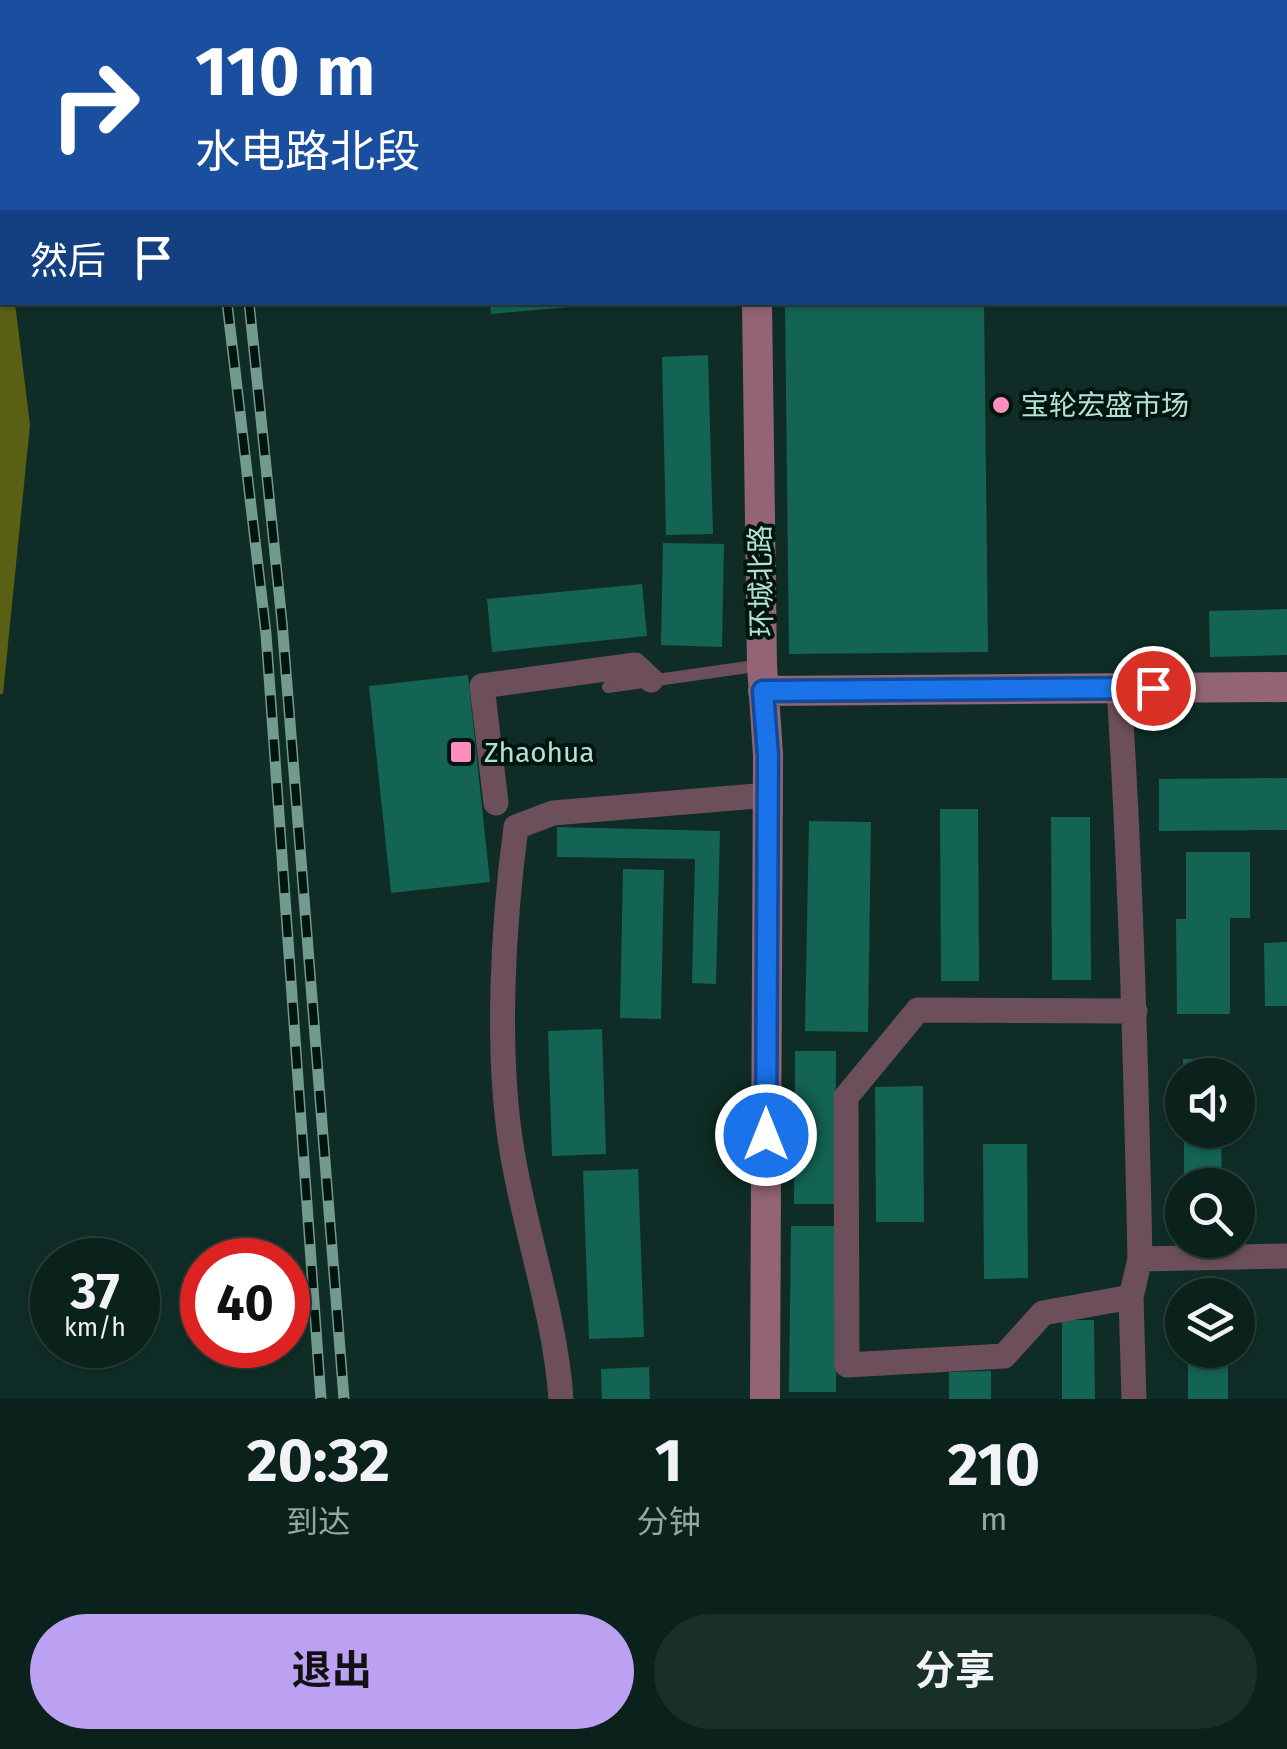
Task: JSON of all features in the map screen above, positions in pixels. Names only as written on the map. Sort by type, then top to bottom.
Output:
[{"type":"street","name":"环城北路","points":[[757,305],[762,678],[768,796],[765,1399]]},
{"type":"street","points":[[496,804],[482,686],[634,665],[651,680]]},
{"type":"street","points":[[762,678],[1120,688],[1287,687]]},
{"type":"street","points":[[1120,688],[1135,1011],[1140,1258],[1131,1296],[1134,1399]]},
{"type":"street","points":[[561,1399],[511,1148],[502,1073],[510,875],[516,827],[553,813],[768,796]]},
{"type":"street","points":[[1131,1296],[1043,1313],[1004,1356],[848,1366],[846,1097],[918,1010],[1135,1011]]},
{"type":"street","points":[[1140,1258],[1287,1256]]},
{"type":"lane","points":[[608,687],[651,680],[762,678]]},
{"type":"green space","points":[[0,305],[15,305],[30,425],[0,694]]},
{"type":"building","points":[[490,305],[592,305],[491,314]]},
{"type":"building","points":[[785,305],[984,305],[988,652],[789,654]]},
{"type":"building","points":[[708,355],[713,534],[666,535],[662,357]]},
{"type":"building","points":[[663,543],[724,544],[722,647],[661,645]]},
{"type":"building","points":[[642,584],[647,636],[492,652],[487,599]]},
{"type":"building","points":[[1287,609],[1287,655],[1210,657],[1209,611]]},
{"type":"building","points":[[468,675],[490,882],[391,893],[369,686]]},
{"type":"building","points":[[1287,778],[1287,830],[1159,831],[1159,779]]},
{"type":"building","points":[[940,809],[978,809],[979,981],[941,981]]},
{"type":"building","points":[[1051,817],[1090,817],[1091,980],[1052,980]]},
{"type":"building","points":[[809,821],[871,822],[868,1032],[805,1031]]},
{"type":"building","points":[[557,827],[720,831],[716,984],[692,983],[695,859],[557,857]]},
{"type":"building","points":[[1186,852],[1250,852],[1250,918],[1230,918],[1230,1014],[1177,1014],[1176,919],[1186,919]]},
{"type":"building","points":[[623,869],[664,870],[661,1019],[620,1018]]},
{"type":"building","points":[[1287,942],[1287,1006],[1265,1006],[1264,943]]},
{"type":"building","points":[[602,1029],[606,1154],[552,1156],[548,1031]]},
{"type":"building","points":[[795,1051],[836,1051],[835,1204],[794,1204]]},
{"type":"building","points":[[923,1086],[924,1222],[876,1222],[875,1087]]},
{"type":"building","points":[[983,1144],[1027,1144],[1028,1278],[984,1279]]},
{"type":"building","points":[[1184,1148],[1221,1148],[1222,1168],[1184,1168]]},
{"type":"building","points":[[638,1169],[644,1337],[589,1339],[583,1171]]},
{"type":"building","points":[[791,1226],[837,1226],[836,1392],[789,1392]]},
{"type":"building","points":[[1062,1320],[1094,1320],[1095,1399],[1062,1399]]},
{"type":"building","points":[[649,1367],[650,1399],[602,1399],[601,1369]]},
{"type":"building","points":[[1188,1368],[1228,1368],[1228,1399],[1188,1399]]},
{"type":"building","points":[[991,1371],[991,1399],[949,1399],[949,1372]]},
{"type":"railway","points":[[227,305],[266,634],[321,1399]]},
{"type":"railway","points":[[249,305],[282,622],[344,1399]]},
{"type":"place","name":"宝轮宏盛市场","points":[[1001,405]]},
{"type":"place","name":"Zhaohua","points":[[461,752]]},
{"type":"route","points":[[766,1135],[768,756],[763,691],[1153,688]]}]
